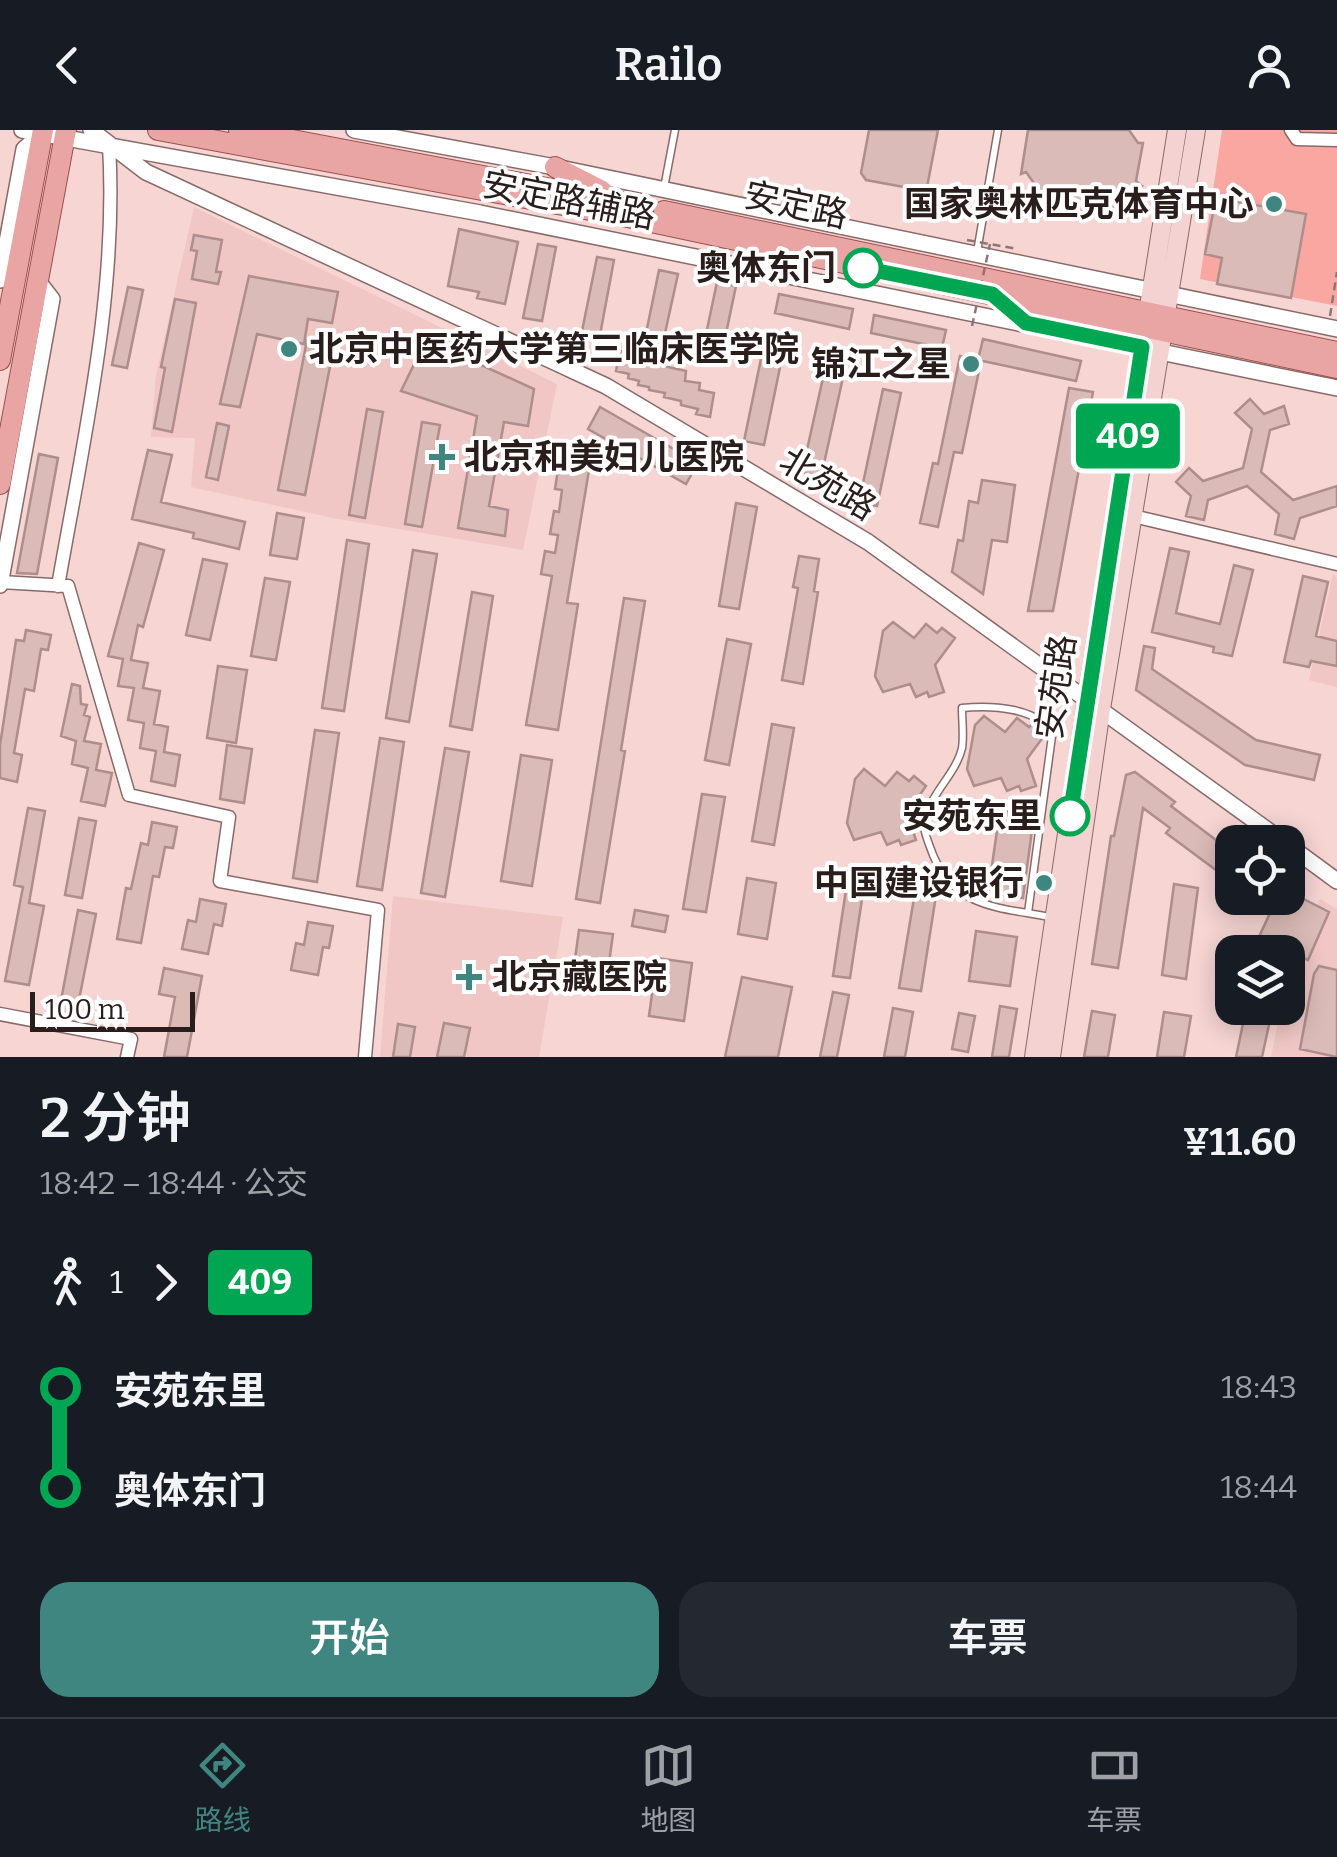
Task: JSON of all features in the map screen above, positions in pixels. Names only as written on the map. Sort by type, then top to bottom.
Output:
[{"type":"main road","name":"安定路","points":[[158,130],[623,216],[992,294],[1337,352]]},
{"type":"main road","name":"安定路","points":[[239,130],[626,203],[1155,322],[1337,368]]},
{"type":"main road","points":[[1155,322],[1177,130]]},
{"type":"main road","points":[[1155,322],[1196,130]]},
{"type":"main road","points":[[0,360],[36,131]]},
{"type":"main road","points":[[0,484],[66,134]]},
{"type":"main road","points":[[555,167],[626,203]]},
{"type":"main road","name":"安苑路","points":[[1034,1057],[1054,918],[1132,516],[1155,322]]},
{"type":"main road","name":"安苑路","points":[[1051,1057],[1094,703],[1155,322]]},
{"type":"street","name":"北苑路","points":[[90,130],[146,172],[606,386],[868,542],[1260,825]]},
{"type":"street","points":[[355,130],[555,167]]},
{"type":"street","points":[[1291,130],[1298,139],[1331,140]]},
{"type":"street","name":"安定路辅路","points":[[36,131],[480,213],[1026,323],[1155,322],[1333,329]]},
{"type":"street","points":[[0,280],[24,148],[36,131]]},
{"type":"street","points":[[58,586],[99,332],[111,178],[109,145]]},
{"type":"street","name":"安定路辅路","points":[[555,167],[976,256],[1337,388]]},
{"type":"street","points":[[38,281],[52,300],[0,584],[68,586],[129,795],[228,818],[220,880],[378,910],[365,1057]]},
{"type":"street","name":"安定路","points":[[992,294],[1026,323]]},
{"type":"street","points":[[1132,516],[1337,564]]},
{"type":"street","name":"北苑路","points":[[1305,858],[1337,881]]},
{"type":"street","points":[[0,1014],[131,1039],[127,1057]]},
{"type":"lane","points":[[664,190],[675,130]]},
{"type":"lane","points":[[976,256],[998,130]]},
{"type":"lane","points":[[1028,913],[1052,736],[1048,724],[1034,715],[962,708],[962,750],[933,799],[924,827],[941,873],[954,889],[974,902],[1028,913],[1054,918]]},
{"type":"path","points":[[967,240],[1018,250]]},
{"type":"path","points":[[972,326],[990,244]]},
{"type":"path","points":[[1333,329],[1337,272]]},
{"type":"shaded area","name":"国家奥林匹克体育中心","points":[[1222,130],[1337,130],[1337,306],[1200,279]]},
{"type":"shaded area","points":[[194,207],[557,384],[523,550],[333,518],[191,487],[195,438],[151,437],[156,375]]},
{"type":"shaded area","points":[[1333,574],[1337,578],[1337,687],[1309,680]]},
{"type":"shaded area","name":"北京藏医院","points":[[393,896],[563,917],[539,1057],[380,1057]]},
{"type":"shaded area","points":[[1320,899],[1337,909],[1337,1057],[1271,1057],[1278,1025],[1305,1025],[1304,935]]},
{"type":"building","points":[[869,130],[938,130],[927,187],[920,190],[866,180],[861,173]]},
{"type":"building","points":[[1028,130],[1129,130],[1138,143],[1143,143],[1136,181],[1142,186],[1106,211],[1107,217],[1054,211],[1026,172],[1021,174]]},
{"type":"building","points":[[1216,198],[1306,214],[1291,298],[1217,284],[1222,258],[1205,254]]},
{"type":"building","points":[[459,229],[518,242],[505,304],[477,298],[479,292],[448,286]]},
{"type":"building","points":[[194,235],[222,240],[216,272],[221,272],[218,284],[192,279],[197,251],[191,250]]},
{"type":"building","points":[[538,244],[556,247],[542,321],[523,318]]},
{"type":"building","points":[[597,257],[614,260],[600,335],[582,331]]},
{"type":"building","points":[[659,270],[678,274],[662,347],[644,343]]},
{"type":"building","points":[[249,276],[338,292],[332,323],[308,319],[304,344],[257,334],[240,407],[220,404]]},
{"type":"building","points":[[717,282],[736,286],[720,362],[701,358]]},
{"type":"building","points":[[128,287],[143,290],[127,368],[112,365]]},
{"type":"building","points":[[779,294],[853,309],[849,329],[775,313]]},
{"type":"building","points":[[175,299],[196,303],[172,432],[154,428]]},
{"type":"building","points":[[874,315],[946,330],[942,348],[871,333]]},
{"type":"building","points":[[983,339],[1081,361],[1076,381],[978,360]]},
{"type":"building","points":[[307,340],[334,346],[305,495],[278,490]]},
{"type":"building","points":[[426,340],[534,389],[528,426],[504,422],[489,506],[508,510],[505,536],[458,528],[477,416],[401,391]]},
{"type":"building","points":[[764,344],[784,348],[764,445],[744,441]]},
{"type":"building","points":[[620,351],[633,353],[633,359],[686,371],[685,381],[700,383],[699,390],[714,393],[710,417],[696,414],[698,409],[681,405],[681,401],[638,385],[639,381],[628,378],[629,374],[616,371]]},
{"type":"building","points":[[960,356],[981,361],[962,453],[954,452],[938,527],[920,523],[933,463],[938,464]]},
{"type":"building","points":[[827,360],[846,364],[821,477],[802,472]]},
{"type":"building","points":[[1069,388],[1093,392],[1053,611],[1028,611]]},
{"type":"building","points":[[883,389],[901,393],[877,506],[859,502]]},
{"type":"building","points":[[1250,399],[1264,414],[1284,406],[1289,424],[1270,430],[1261,472],[1293,500],[1337,486],[1337,506],[1300,518],[1294,539],[1275,534],[1279,514],[1247,486],[1208,500],[1204,520],[1186,516],[1191,496],[1176,482],[1189,468],[1203,481],[1243,468],[1252,429],[1235,413]]},
{"type":"building","points":[[600,407],[698,463],[686,484],[588,429]]},
{"type":"building","points":[[367,409],[383,412],[365,518],[349,515]]},
{"type":"building","points":[[422,422],[440,425],[422,527],[405,524]]},
{"type":"building","points":[[217,423],[229,426],[218,480],[206,477]]},
{"type":"building","points":[[148,450],[172,455],[161,502],[245,522],[239,549],[193,538],[194,533],[132,519]]},
{"type":"building","points":[[39,454],[58,458],[37,574],[17,573]]},
{"type":"building","points":[[567,455],[591,458],[567,603],[578,604],[558,730],[526,725],[552,576],[541,574],[545,551],[555,553],[558,535],[550,534],[562,490],[555,489],[559,463],[566,464]]},
{"type":"building","points":[[982,480],[1015,485],[1007,542],[992,540],[983,594],[952,572],[958,540],[963,541],[969,501],[978,503]]},
{"type":"building","points":[[736,503],[757,507],[739,609],[719,606]]},
{"type":"building","points":[[277,513],[304,518],[297,559],[270,555]]},
{"type":"building","points":[[347,540],[369,544],[344,711],[322,708]]},
{"type":"building","points":[[139,543],[164,550],[143,627],[138,625],[131,660],[148,663],[143,688],[160,691],[154,724],[168,727],[164,752],[180,755],[175,786],[151,781],[156,751],[140,748],[144,723],[128,720],[134,688],[118,686],[123,659],[108,656]]},
{"type":"building","points":[[1170,548],[1189,552],[1176,613],[1220,624],[1234,565],[1253,570],[1232,656],[1213,652],[1214,647],[1152,632]]},
{"type":"building","points":[[413,550],[437,554],[409,722],[386,718]]},
{"type":"building","points":[[799,556],[819,559],[814,591],[818,592],[803,684],[782,680],[798,588],[793,587]]},
{"type":"building","points":[[203,559],[227,564],[210,640],[186,635]]},
{"type":"building","points":[[1303,576],[1328,582],[1316,636],[1337,641],[1337,666],[1311,661],[1309,667],[1284,662]]},
{"type":"building","points":[[265,578],[290,582],[276,660],[251,656]]},
{"type":"building","points":[[472,592],[493,596],[472,730],[450,726]]},
{"type":"building","points":[[624,598],[645,601],[600,903],[576,899]]},
{"type":"building","points":[[893,622],[914,638],[926,624],[937,633],[942,628],[955,638],[935,665],[944,692],[916,697],[910,684],[883,692],[875,676],[883,631]]},
{"type":"building","points":[[26,630],[51,635],[48,650],[41,649],[34,691],[25,689],[14,753],[22,755],[17,782],[0,778],[0,745],[16,640],[24,641]]},
{"type":"building","points":[[727,639],[751,644],[729,765],[705,760]]},
{"type":"building","points":[[1144,646],[1155,648],[1152,669],[1256,740],[1320,755],[1314,780],[1245,765],[1136,690]]},
{"type":"building","points":[[218,666],[247,670],[236,743],[207,738]]},
{"type":"building","points":[[72,684],[80,686],[81,704],[87,705],[84,715],[90,717],[84,741],[101,744],[96,770],[112,773],[105,806],[81,801],[88,768],[72,764],[76,741],[61,736]]},
{"type":"building","points":[[984,716],[1005,732],[1017,718],[1041,731],[1044,736],[1027,759],[1036,786],[1007,791],[1001,778],[974,786],[967,769],[975,725]]},
{"type":"building","points":[[772,724],[794,728],[774,845],[752,841]]},
{"type":"building","points":[[315,730],[339,733],[317,882],[293,878]]},
{"type":"building","points":[[380,738],[404,742],[382,890],[357,886]]},
{"type":"building","points":[[227,745],[252,749],[244,803],[220,799]]},
{"type":"building","points":[[445,748],[469,752],[445,897],[421,893]]},
{"type":"building","points":[[521,755],[552,760],[532,886],[501,881]]},
{"type":"building","points":[[864,769],[885,786],[897,772],[909,781],[914,776],[926,786],[907,813],[916,840],[887,845],[881,832],[854,840],[847,823],[855,779]]},
{"type":"building","points":[[1135,772],[1215,839],[1215,869],[1166,833],[1170,828],[1143,808],[1118,968],[1092,964],[1111,836],[1126,775]]},
{"type":"building","points":[[702,794],[725,797],[706,912],[683,909]]},
{"type":"building","points":[[28,808],[45,811],[29,903],[44,906],[29,985],[5,981],[23,887],[14,885]]},
{"type":"building","points":[[1000,810],[1034,815],[1023,898],[988,893]]},
{"type":"building","points":[[79,818],[96,821],[82,898],[65,895]]},
{"type":"building","points":[[152,822],[177,827],[173,848],[165,847],[159,877],[153,876],[141,943],[117,939],[126,888],[131,889],[141,843],[148,845]]},
{"type":"building","points":[[849,870],[866,873],[850,978],[833,976]]},
{"type":"building","points":[[747,878],[776,883],[767,939],[738,934]]},
{"type":"building","points":[[1174,884],[1198,888],[1186,979],[1162,975]]},
{"type":"building","points":[[916,886],[937,889],[921,991],[899,988]]},
{"type":"building","points":[[200,899],[226,904],[222,926],[214,924],[208,954],[182,949],[188,920],[196,922]]},
{"type":"building","points":[[1305,900],[1329,912],[1308,960],[1305,935],[1260,935],[1269,915],[1305,915]]},
{"type":"building","points":[[78,910],[96,914],[76,1015],[59,1011]]},
{"type":"building","points":[[635,910],[668,916],[665,932],[632,926]]},
{"type":"building","points":[[308,922],[333,926],[329,948],[323,947],[318,975],[291,970],[296,943],[304,945]]},
{"type":"building","points":[[579,930],[613,934],[606,985],[572,981]]},
{"type":"building","points":[[976,931],[1017,937],[1010,986],[969,981]]},
{"type":"building","points":[[657,958],[692,963],[684,1021],[649,1016]]},
{"type":"building","points":[[1319,966],[1337,970],[1337,1057],[1300,1049],[1314,974]]},
{"type":"building","points":[[164,968],[202,976],[187,1057],[164,1057],[175,997],[159,994]]},
{"type":"building","points":[[742,977],[792,987],[778,1057],[725,1057]]},
{"type":"building","points":[[833,992],[849,995],[837,1057],[820,1057]]},
{"type":"building","points":[[1000,1006],[1017,1009],[1009,1057],[992,1057]]},
{"type":"building","points":[[893,1008],[913,1012],[905,1057],[884,1057]]},
{"type":"building","points":[[1092,1011],[1115,1015],[1108,1057],[1084,1057]]},
{"type":"building","points":[[1164,1012],[1191,1016],[1184,1057],[1157,1057]]},
{"type":"building","points":[[959,1013],[975,1016],[968,1052],[952,1049]]},
{"type":"building","points":[[444,1023],[470,1028],[464,1057],[437,1057]]},
{"type":"building","points":[[398,1024],[415,1027],[410,1057],[393,1057]]},
{"type":"building","points":[[1243,1025],[1269,1025],[1262,1057],[1236,1057]]},
{"type":"bus line","name":"409","points":[[863,268],[992,294],[1026,323],[1142,347],[1070,816]]},
{"type":"place","name":"国家奥林匹克体育中心","points":[[1274,204]]},
{"type":"place","name":"奥体东门","points":[[863,268]]},
{"type":"place","name":"北京中医药大学第三临床医学院","points":[[289,349]]},
{"type":"place","name":"锦江之星","points":[[971,364]]},
{"type":"place","name":"北京和美妇儿医院","points":[[442,457]]},
{"type":"place","name":"安苑东里","points":[[1070,816]]},
{"type":"place","name":"中国建设银行","points":[[1044,883]]},
{"type":"place","name":"北京藏医院","points":[[469,977]]}]
